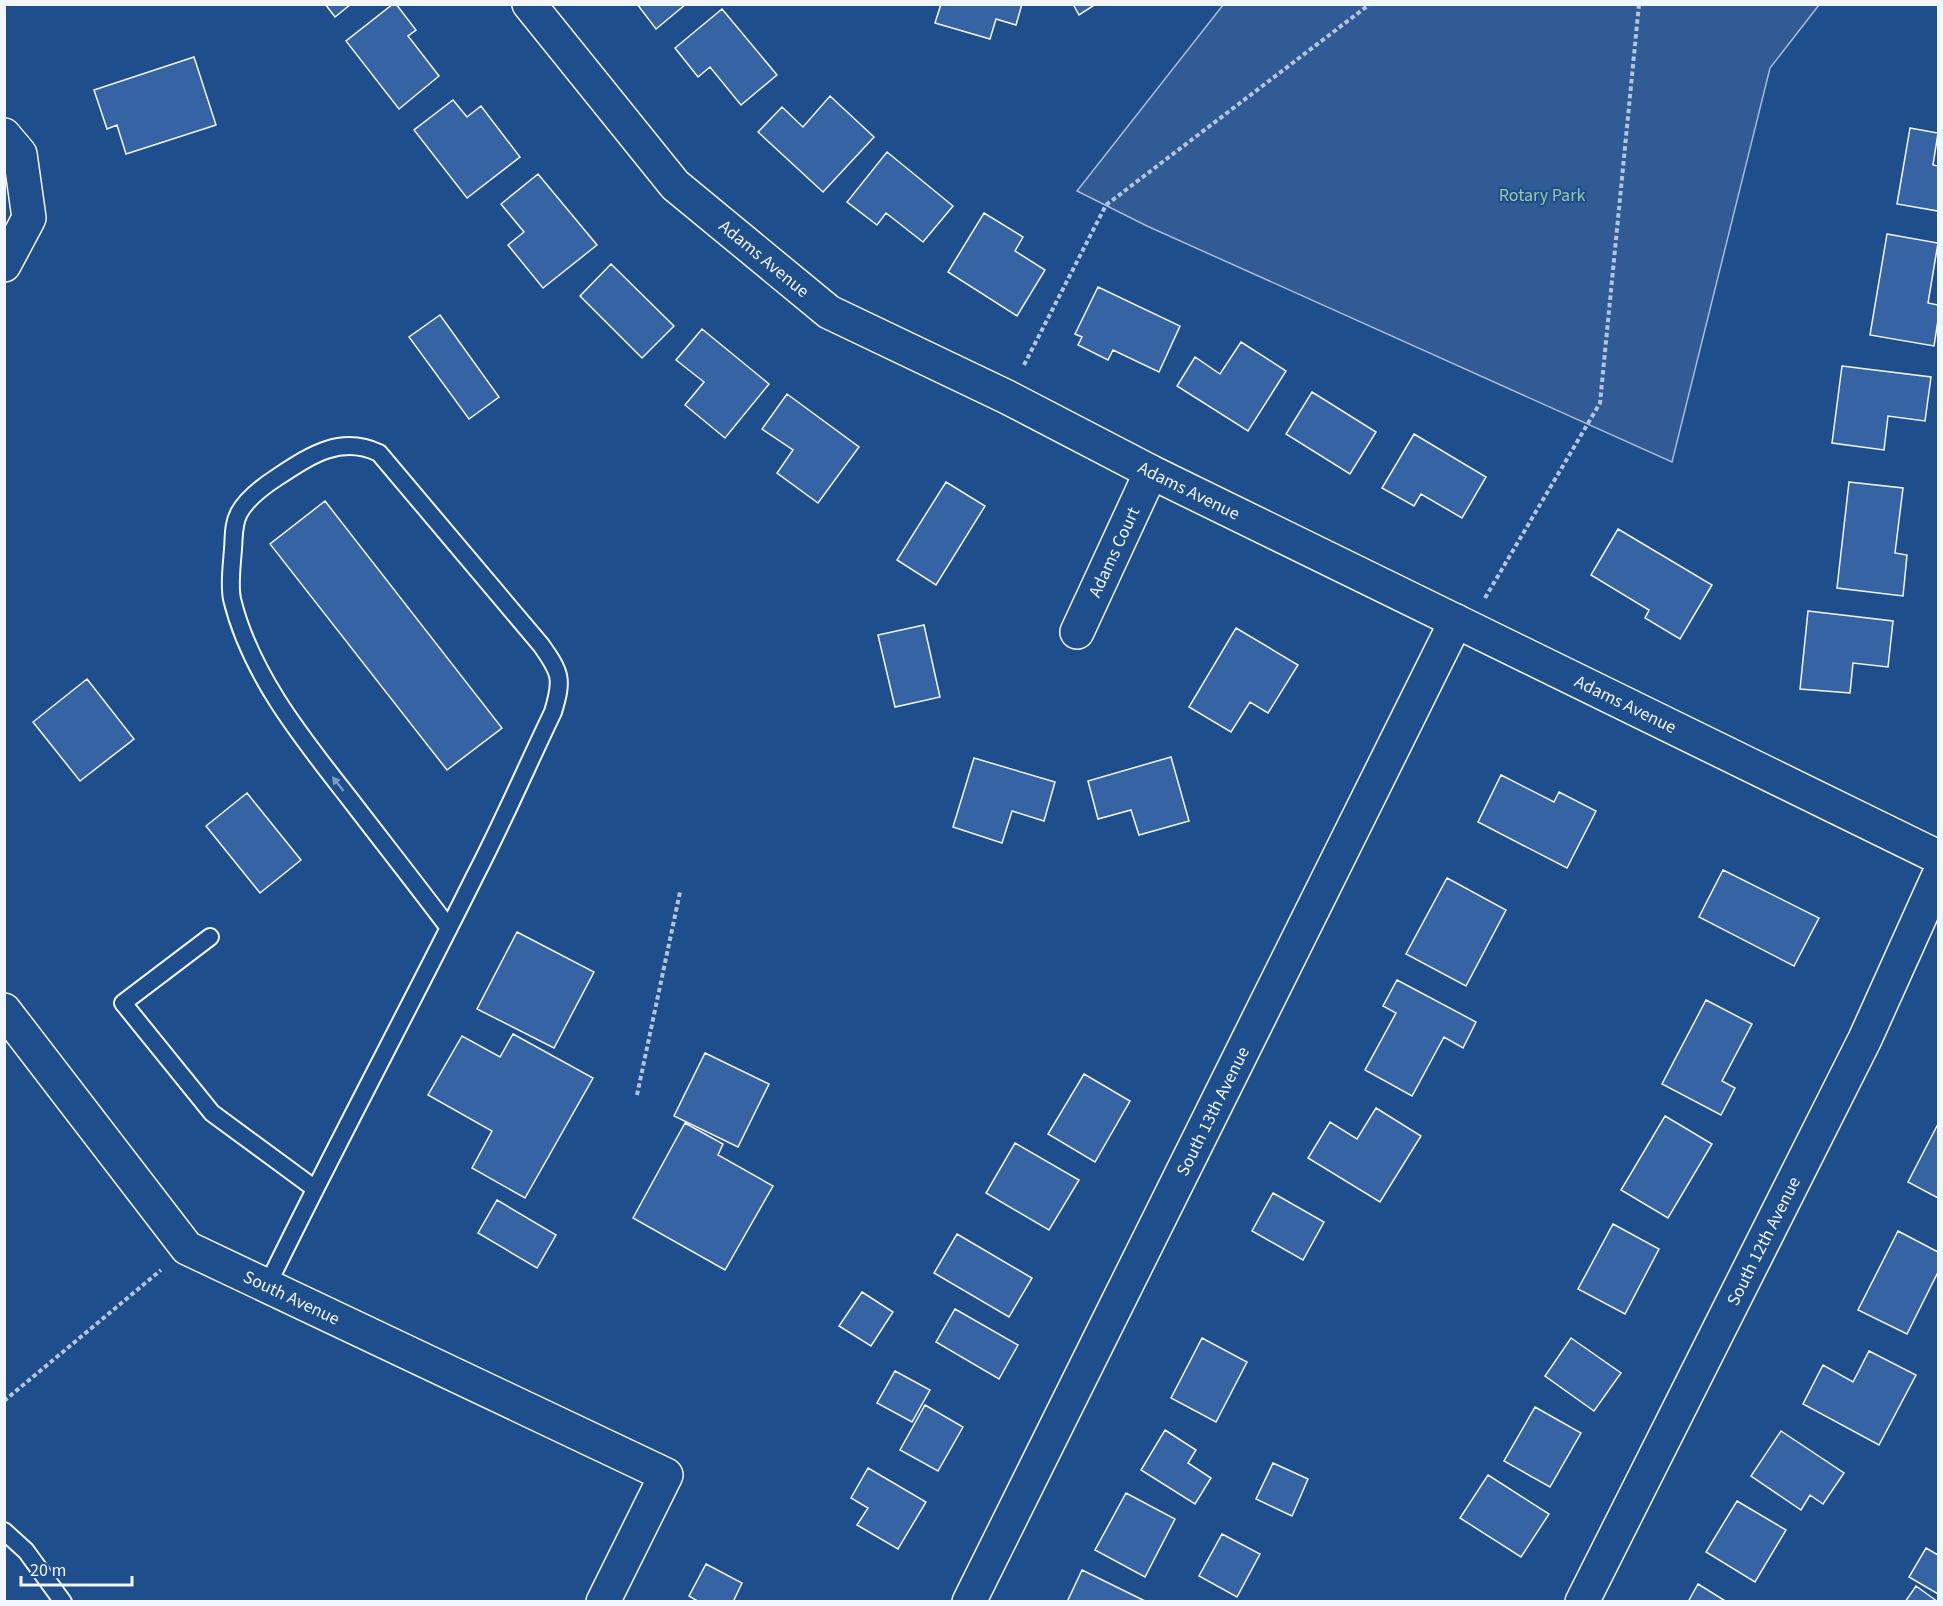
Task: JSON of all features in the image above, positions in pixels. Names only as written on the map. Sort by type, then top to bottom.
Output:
[{"type":"street","name":"Adams Avenue","points":[[529,4],[675,185],[829,312],[1938,857]]},
{"type":"street","points":[[4,135],[20,154],[29,218],[4,265]]},
{"type":"street","name":"Adams Court","points":[[1077,632],[1151,472]]},
{"type":"street","name":"South 13th Avenue","points":[[969,1602],[1462,624]]},
{"type":"street","name":"South 12th Avenue","points":[[1582,1602],[1865,1039],[1938,878]]},
{"type":"street","name":"South Avenue","points":[[4,1010],[188,1248],[666,1475],[603,1602]]},
{"type":"lane","points":[[267,1286],[314,1188],[449,928],[553,712],[560,689],[557,668],[541,645],[379,453],[366,447],[344,445],[315,453],[256,493],[239,513],[234,529],[231,596],[244,638],[274,694],[314,753],[449,928]]},
{"type":"lane","points":[[210,938],[123,1003],[212,1113],[314,1188]]},
{"type":"lane","points":[[4,1531],[26,1551],[63,1602]]},
{"type":"path","points":[[1007,398],[1106,205],[1370,4]]},
{"type":"path","points":[[1462,624],[1600,403],[1639,4]]},
{"type":"path","points":[[637,1095],[680,892]]},
{"type":"path","points":[[4,1401],[188,1248]]},
{"type":"shaded area","name":"Rotary Park","points":[[1223,5],[1819,5],[1770,68],[1672,462],[1147,226],[1077,191]]},
{"type":"building","points":[[325,4],[351,4],[335,17]]},
{"type":"building","points":[[396,4],[416,30],[408,36],[439,76],[399,109],[346,41]]},
{"type":"building","points":[[637,4],[686,4],[656,29]]},
{"type":"building","points":[[941,4],[1022,4],[1016,25],[996,19],[990,39],[935,23]]},
{"type":"building","points":[[1073,4],[1096,4],[1079,15]]},
{"type":"building","points":[[722,9],[777,75],[741,105],[710,67],[698,77],[675,48]]},
{"type":"building","points":[[194,57],[216,125],[126,154],[117,125],[107,129],[94,90]]},
{"type":"building","points":[[830,96],[874,137],[823,192],[758,132],[782,107],[803,127]]},
{"type":"building","points":[[453,100],[467,117],[481,106],[520,157],[467,198],[414,130]]},
{"type":"building","points":[[1910,128],[1938,133],[1933,165],[1938,166],[1938,211],[1897,204]]},
{"type":"building","points":[[887,152],[953,206],[923,242],[886,213],[877,225],[847,202]]},
{"type":"building","points":[[538,174],[597,245],[543,288],[508,245],[524,232],[501,204]]},
{"type":"building","points":[[984,213],[1023,237],[1015,251],[1045,270],[1017,316],[948,272]]},
{"type":"building","points":[[1887,234],[1938,243],[1928,303],[1938,305],[1934,346],[1870,335]]},
{"type":"building","points":[[611,264],[674,326],[642,358],[580,296]]},
{"type":"building","points":[[1098,287],[1180,326],[1159,372],[1113,350],[1108,360],[1078,345],[1082,337],[1075,334]]},
{"type":"building","points":[[440,315],[499,397],[469,419],[409,337]]},
{"type":"building","points":[[702,329],[769,384],[725,438],[685,405],[704,382],[676,360]]},
{"type":"building","points":[[1241,342],[1286,371],[1248,431],[1177,386],[1195,357],[1220,374]]},
{"type":"building","points":[[1842,366],[1931,377],[1925,421],[1888,416],[1884,450],[1832,443]]},
{"type":"building","points":[[1312,392],[1376,432],[1350,474],[1286,434]]},
{"type":"building","points":[[787,394],[859,447],[818,503],[777,473],[793,450],[762,429]]},
{"type":"building","points":[[1414,434],[1486,477],[1462,518],[1421,494],[1414,506],[1382,488]]},
{"type":"building","points":[[946,482],[985,506],[936,585],[897,560]]},
{"type":"building","points":[[1849,482],[1903,488],[1895,553],[1907,555],[1903,596],[1837,588]]},
{"type":"building","points":[[325,501],[502,728],[447,770],[270,544]]},
{"type":"building","points":[[1618,529],[1712,585],[1680,639],[1645,618],[1649,610],[1591,575]]},
{"type":"building","points":[[1808,611],[1893,621],[1888,667],[1853,663],[1850,693],[1800,689]]},
{"type":"building","points":[[924,625],[940,697],[895,707],[878,635]]},
{"type":"building","points":[[1236,628],[1298,665],[1268,713],[1250,702],[1231,732],[1189,707]]},
{"type":"building","points":[[87,679],[134,739],[80,781],[33,722]]},
{"type":"building","points":[[1171,757],[1189,821],[1139,835],[1131,810],[1098,819],[1088,781]]},
{"type":"building","points":[[974,758],[1055,782],[1044,821],[1012,811],[1002,843],[953,827]]},
{"type":"building","points":[[1501,775],[1554,802],[1559,792],[1596,811],[1567,868],[1478,822]]},
{"type":"building","points":[[247,793],[301,860],[260,893],[206,826]]},
{"type":"building","points":[[1723,870],[1819,918],[1794,966],[1699,917]]},
{"type":"building","points":[[1447,878],[1506,910],[1466,986],[1406,954]]},
{"type":"building","points":[[517,932],[594,972],[554,1048],[477,1009]]},
{"type":"building","points":[[1397,980],[1476,1022],[1463,1048],[1444,1037],[1412,1096],[1365,1070],[1396,1013],[1383,1006]]},
{"type":"building","points":[[1706,1000],[1752,1024],[1722,1081],[1735,1088],[1721,1115],[1662,1084]]},
{"type":"building","points":[[513,1034],[593,1078],[525,1198],[472,1168],[492,1131],[428,1095],[462,1036],[500,1057]]},
{"type":"building","points":[[705,1053],[769,1084],[738,1147],[674,1116]]},
{"type":"building","points":[[1084,1074],[1130,1101],[1095,1162],[1048,1134]]},
{"type":"building","points":[[1376,1108],[1421,1136],[1380,1202],[1308,1158],[1330,1122],[1357,1139]]},
{"type":"building","points":[[1665,1116],[1712,1144],[1668,1218],[1621,1190]]},
{"type":"building","points":[[685,1123],[723,1144],[718,1155],[773,1186],[725,1270],[633,1218]]},
{"type":"building","points":[[1938,1124],[1938,1198],[1908,1182]]},
{"type":"building","points":[[1015,1143],[1079,1180],[1049,1230],[986,1193]]},
{"type":"building","points":[[1273,1193],[1324,1222],[1303,1260],[1252,1231]]},
{"type":"building","points":[[497,1200],[556,1235],[537,1268],[478,1233]]},
{"type":"building","points":[[1613,1224],[1659,1249],[1625,1314],[1578,1289]]},
{"type":"building","points":[[1898,1231],[1938,1252],[1938,1272],[1907,1334],[1858,1310]]},
{"type":"building","points":[[957,1234],[1032,1278],[1009,1317],[934,1273]]},
{"type":"building","points":[[862,1292],[893,1312],[871,1346],[839,1326]]},
{"type":"building","points":[[955,1309],[1018,1345],[999,1379],[936,1342]]},
{"type":"building","points":[[1202,1338],[1247,1362],[1216,1422],[1171,1398]]},
{"type":"building","points":[[1571,1338],[1621,1373],[1594,1411],[1545,1376]]},
{"type":"building","points":[[1869,1351],[1916,1375],[1879,1445],[1803,1404],[1823,1365],[1853,1382]]},
{"type":"building","points":[[895,1371],[930,1390],[912,1422],[877,1403]]},
{"type":"building","points":[[925,1405],[963,1427],[938,1471],[900,1450]]},
{"type":"building","points":[[1535,1407],[1581,1433],[1550,1487],[1504,1461]]},
{"type":"building","points":[[1165,1430],[1196,1450],[1188,1463],[1211,1478],[1195,1504],[1141,1470]]},
{"type":"building","points":[[1781,1431],[1844,1473],[1823,1504],[1810,1495],[1801,1510],[1751,1476]]},
{"type":"building","points":[[1273,1463],[1308,1479],[1292,1516],[1256,1499]]},
{"type":"building","points":[[868,1468],[926,1502],[898,1549],[857,1525],[868,1508],[851,1498]]},
{"type":"building","points":[[1488,1475],[1549,1514],[1521,1557],[1460,1518]]},
{"type":"building","points":[[1126,1493],[1175,1519],[1145,1577],[1095,1550]]},
{"type":"building","points":[[1737,1501],[1786,1530],[1755,1582],[1706,1552]]},
{"type":"building","points":[[1222,1534],[1260,1554],[1237,1597],[1199,1576]]},
{"type":"building","points":[[1926,1548],[1938,1555],[1938,1594],[1909,1577]]},
{"type":"building","points":[[706,1564],[742,1583],[733,1602],[699,1602],[689,1596]]},
{"type":"building","points":[[1082,1570],[1147,1602],[1067,1602]]},
{"type":"building","points":[[1698,1584],[1727,1602],[1688,1602]]},
{"type":"building","points":[[1916,1586],[1938,1602],[1905,1602]]}]
